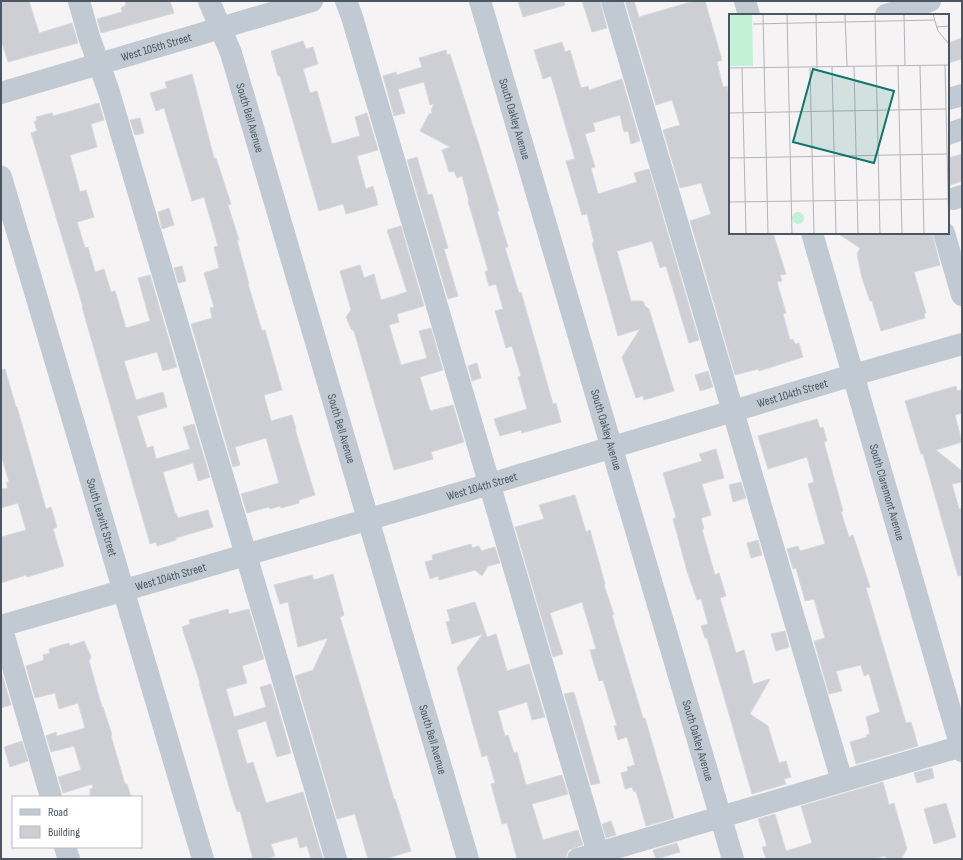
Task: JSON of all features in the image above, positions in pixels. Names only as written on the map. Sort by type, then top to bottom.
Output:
[{"type":"street","points":[[79,1],[108,89],[336,859]]},
{"type":"street","name":"South Bell Avenue","points":[[209,1],[230,52],[468,859]]},
{"type":"street","name":"West 105th Street","points":[[1,93],[312,1]]},
{"type":"street","points":[[346,1],[355,24],[490,484],[588,856],[842,781],[962,748]]},
{"type":"street","name":"South Oakley Avenue","points":[[480,1],[733,859]]},
{"type":"street","points":[[612,1],[842,781]]},
{"type":"street","points":[[745,1],[749,14]]},
{"type":"street","points":[[875,1],[879,14]]},
{"type":"street","points":[[889,14],[930,1]]},
{"type":"street","points":[[949,99],[962,95]]},
{"type":"street","points":[[949,134],[962,129]]},
{"type":"street","name":"South Leavitt Street","points":[[1,177],[203,859]]},
{"type":"street","name":"South Claremont Avenue","points":[[812,234],[962,748]]},
{"type":"street","points":[[944,234],[962,295]]},
{"type":"street","name":"West 104th Street","points":[[1,626],[368,520],[853,375],[962,344]]},
{"type":"street","points":[[1,626],[51,796]]},
{"type":"street","points":[[65,848],[69,859]]},
{"type":"building","points":[[1,1],[29,1],[39,33],[72,23],[78,43],[8,62],[1,40]]},
{"type":"building","points":[[125,1],[170,1],[174,13],[101,33],[97,19],[122,12],[121,8],[126,5]]},
{"type":"building","points":[[518,1],[564,1],[565,5],[523,17]]},
{"type":"building","points":[[582,1],[600,1],[607,28],[592,32]]},
{"type":"building","points":[[625,1],[634,1],[639,17],[694,1],[705,1],[722,60],[717,62],[723,87],[727,86],[729,93],[729,234],[773,234],[786,274],[780,275],[782,281],[777,282],[786,313],[783,314],[790,340],[793,339],[795,344],[799,343],[803,357],[759,371],[758,369],[735,375],[690,221],[711,214],[701,183],[680,188],[663,130],[680,125],[672,100],[656,105]]},
{"type":"building","points":[[962,38],[962,59],[949,63],[949,43]]},
{"type":"building","points":[[303,41],[306,49],[313,47],[318,64],[303,69],[310,93],[317,91],[332,144],[360,136],[355,117],[367,113],[378,150],[357,156],[366,189],[373,186],[378,205],[346,214],[343,204],[319,211],[280,76],[278,76],[271,51]]},
{"type":"building","points":[[562,42],[565,52],[570,50],[581,88],[588,86],[589,90],[622,79],[640,141],[631,144],[628,131],[624,132],[620,115],[593,123],[595,131],[585,134],[595,167],[591,168],[598,194],[637,182],[634,173],[649,169],[699,340],[689,343],[666,266],[660,268],[652,241],[617,251],[631,301],[643,301],[645,306],[649,309],[674,391],[644,400],[643,396],[636,398],[622,357],[640,329],[618,336],[592,243],[594,242],[587,214],[582,215],[566,161],[575,159],[551,76],[543,79],[534,50]]},
{"type":"building","points":[[446,50],[447,55],[450,54],[480,148],[508,247],[505,248],[519,293],[521,292],[553,404],[556,403],[561,422],[522,433],[521,430],[500,436],[494,419],[527,409],[518,377],[521,376],[512,346],[506,348],[495,311],[503,309],[496,284],[489,286],[485,272],[488,270],[462,176],[457,178],[454,171],[449,172],[442,150],[450,147],[420,131],[429,114],[432,113],[431,110],[434,104],[430,105],[424,82],[398,89],[405,113],[394,116],[383,76],[396,72],[397,75],[422,67],[419,58]]},
{"type":"building","points":[[192,74],[214,158],[216,158],[231,204],[228,205],[239,240],[237,240],[248,284],[262,331],[265,330],[282,390],[264,395],[271,421],[292,415],[315,495],[299,500],[299,503],[281,508],[280,506],[270,509],[269,507],[247,513],[241,494],[279,483],[266,438],[235,447],[240,465],[233,467],[191,324],[212,318],[210,308],[214,307],[204,273],[219,268],[214,247],[218,246],[204,197],[192,201],[164,108],[156,111],[150,93],[167,88],[165,82]]},
{"type":"building","points":[[99,103],[104,120],[91,124],[97,147],[70,155],[80,192],[86,190],[94,217],[77,222],[85,248],[88,247],[95,272],[104,269],[111,292],[115,291],[126,328],[150,321],[138,278],[150,275],[177,367],[163,371],[157,352],[124,361],[136,400],[163,392],[167,407],[137,416],[147,448],[153,446],[156,459],[190,449],[183,427],[194,424],[210,477],[198,481],[193,463],[163,472],[175,513],[178,518],[208,510],[213,527],[176,538],[176,540],[157,546],[156,542],[150,544],[83,307],[31,133],[37,131],[34,121],[37,121],[36,117],[52,113],[53,116]]},
{"type":"building","points":[[140,118],[144,133],[135,135],[130,120]]},
{"type":"building","points":[[962,154],[962,181],[949,186],[949,158]]},
{"type":"building","points":[[417,157],[428,195],[432,194],[448,248],[444,249],[458,296],[448,299],[407,160]]},
{"type":"building","points":[[169,208],[174,225],[162,229],[158,212]]},
{"type":"building","points":[[401,226],[424,306],[397,314],[399,322],[389,325],[401,365],[427,358],[419,331],[431,328],[443,370],[420,377],[430,411],[453,405],[464,442],[431,452],[433,459],[394,470],[354,331],[351,329],[346,317],[351,310],[340,271],[360,265],[364,278],[374,274],[381,300],[407,292],[387,230]]},
{"type":"building","points":[[839,234],[932,234],[940,265],[914,272],[926,313],[924,314],[925,318],[881,331],[872,301],[870,301],[862,278],[857,254],[860,248]]},
{"type":"building","points":[[182,266],[186,281],[178,283],[174,268]]},
{"type":"building","points":[[477,363],[481,378],[472,381],[468,366]]},
{"type":"building","points":[[5,369],[46,509],[51,507],[57,527],[53,529],[64,566],[27,577],[26,575],[1,583],[1,537],[26,530],[18,503],[1,508],[1,489],[8,488],[6,482],[9,482],[1,455],[1,370]]},
{"type":"building","points":[[708,371],[713,387],[700,391],[695,375]]},
{"type":"building","points":[[956,386],[957,391],[962,390],[962,413],[955,415],[962,442],[936,450],[962,471],[962,482],[952,484],[959,509],[962,508],[962,575],[958,576],[923,454],[921,454],[905,401]]},
{"type":"building","points":[[817,419],[820,428],[823,427],[827,441],[824,442],[843,511],[841,512],[849,537],[853,535],[870,587],[866,588],[906,723],[911,722],[918,746],[856,764],[850,742],[867,737],[866,735],[870,734],[866,717],[880,712],[869,674],[864,676],[861,665],[836,671],[842,691],[829,694],[814,641],[825,638],[814,599],[805,601],[796,568],[793,569],[787,549],[798,546],[800,551],[825,544],[808,484],[814,482],[807,457],[768,469],[758,436]]},
{"type":"building","points":[[716,449],[724,478],[702,484],[711,515],[701,518],[704,529],[702,530],[715,575],[719,573],[726,596],[720,598],[736,653],[744,650],[753,684],[770,679],[750,714],[768,726],[779,763],[786,761],[791,777],[784,779],[786,784],[752,794],[707,638],[705,638],[701,626],[708,624],[701,599],[697,600],[687,571],[673,519],[676,517],[663,473],[702,461],[699,454]]},
{"type":"building","points":[[741,482],[746,498],[733,502],[729,485]]},
{"type":"building","points":[[575,495],[586,532],[590,530],[605,584],[604,585],[614,615],[612,615],[643,718],[645,718],[674,818],[646,826],[636,791],[634,792],[632,787],[625,789],[621,773],[628,771],[627,767],[635,765],[627,737],[618,740],[614,726],[617,726],[603,680],[599,681],[590,650],[596,649],[582,602],[550,613],[563,654],[553,657],[515,527],[544,519],[539,505]]},
{"type":"building","points":[[758,540],[762,555],[751,558],[747,543]]},
{"type":"building","points":[[471,544],[472,548],[479,546],[481,551],[495,547],[500,563],[488,566],[482,576],[475,570],[439,580],[438,576],[430,579],[425,562],[433,560],[432,555]]},
{"type":"building","points":[[333,574],[344,615],[340,617],[411,851],[385,859],[368,859],[355,814],[337,819],[295,676],[313,670],[328,638],[298,647],[288,602],[280,604],[274,585],[312,575],[314,580]]},
{"type":"building","points":[[475,602],[487,637],[496,634],[507,671],[529,664],[545,717],[532,720],[527,702],[498,711],[505,736],[508,735],[514,753],[517,752],[526,785],[562,775],[568,794],[532,804],[543,840],[578,830],[583,845],[569,850],[566,859],[517,859],[507,823],[502,824],[491,784],[495,783],[487,755],[482,757],[457,668],[483,634],[452,644],[446,622],[450,621],[447,610]]},
{"type":"building","points":[[228,609],[229,614],[249,609],[264,659],[242,666],[247,683],[226,689],[234,717],[266,707],[260,687],[271,684],[291,753],[277,757],[266,721],[237,730],[247,764],[253,762],[266,803],[303,792],[323,859],[311,859],[307,846],[300,848],[297,837],[271,844],[275,856],[266,859],[253,859],[240,811],[237,812],[232,797],[200,683],[182,627],[190,624],[189,620]]},
{"type":"building","points":[[785,631],[789,647],[776,651],[771,634]]},
{"type":"building","points":[[84,641],[91,657],[89,661],[102,707],[112,735],[111,736],[125,784],[127,784],[131,796],[90,796],[90,789],[93,788],[92,784],[63,793],[58,777],[81,770],[74,746],[51,752],[46,736],[56,732],[57,736],[85,728],[78,703],[59,709],[55,693],[35,698],[26,666],[44,660],[43,655],[50,653],[49,649],[69,643],[70,646]]},
{"type":"building","points":[[1,674],[11,705],[1,708]]},
{"type":"building","points":[[574,692],[600,783],[591,785],[564,694]]},
{"type":"building","points":[[22,741],[28,761],[10,767],[4,747]]},
{"type":"building","points":[[932,768],[934,778],[917,783],[914,773]]},
{"type":"building","points":[[883,782],[889,805],[894,803],[907,849],[901,859],[888,859],[884,856],[874,859],[766,859],[762,847],[767,846],[758,819],[775,814],[786,851],[812,843],[801,806]]},
{"type":"building","points":[[946,803],[956,837],[934,844],[924,809]]},
{"type":"building","points":[[611,821],[616,835],[606,838],[602,824]]},
{"type":"building","points":[[677,843],[680,852],[656,859],[653,850]]}]
